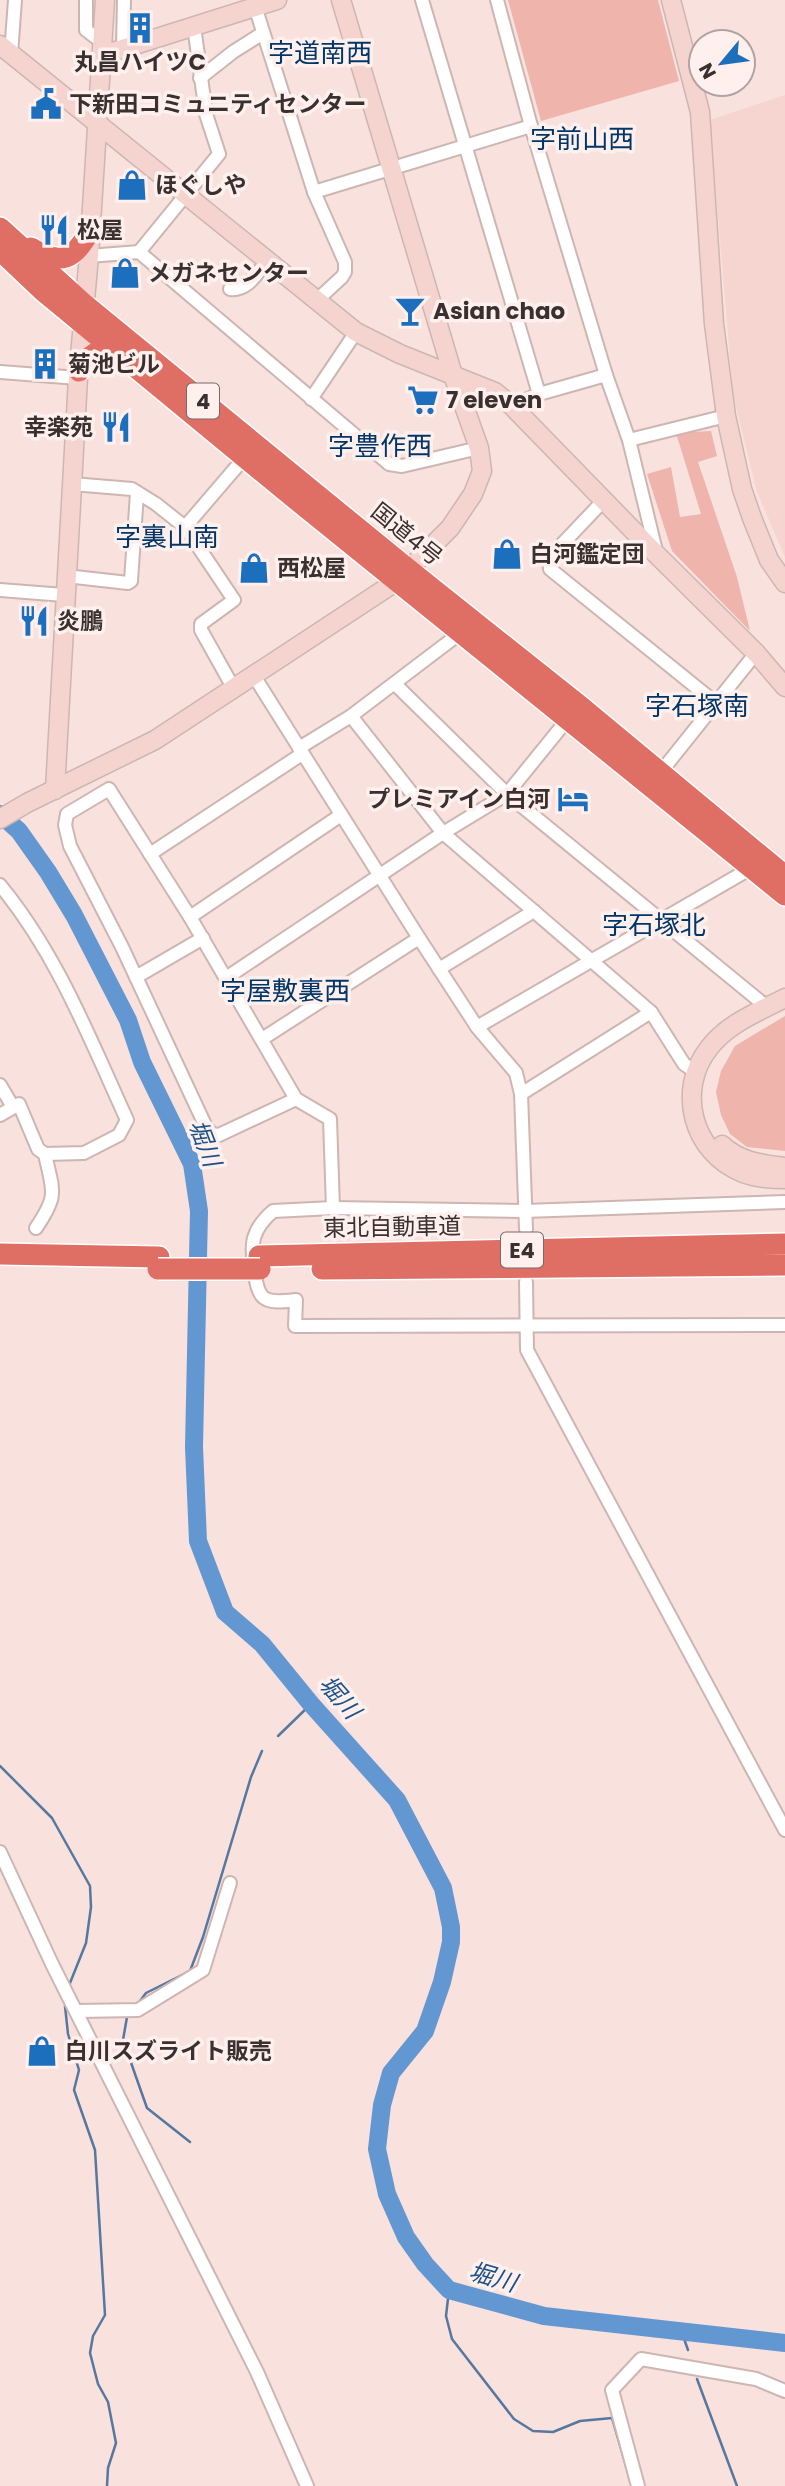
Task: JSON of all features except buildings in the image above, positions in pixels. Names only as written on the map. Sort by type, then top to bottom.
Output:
[{"type":"highway","points":[[0,222],[46,258],[61,259],[74,253],[91,229]]},
{"type":"highway","name":"国道4号","points":[[0,228],[123,358],[245,457],[403,575]]},
{"type":"highway","name":"国道4号","points":[[0,250],[84,315],[574,713],[785,894]]},
{"type":"highway","points":[[78,374],[86,359],[96,352],[107,350],[123,358]]},
{"type":"highway","name":"国道4号","points":[[574,713],[660,773],[785,876]]},
{"type":"highway","name":"東北自動車道","points":[[259,1263],[785,1244]]},
{"type":"highway","name":"東北自動車道","points":[[0,1254],[159,1263]]},
{"type":"highway","name":"東北自動車道","points":[[0,1268],[159,1263],[785,1265]]},
{"type":"street","points":[[15,0],[3,48],[356,332],[400,354],[495,392],[605,499],[756,653],[785,687]]},
{"type":"street","points":[[86,0],[86,30],[103,49]]},
{"type":"street","points":[[55,790],[78,374],[89,256],[106,0]]},
{"type":"street","points":[[123,48],[124,0]]},
{"type":"street","points":[[103,49],[123,48],[194,26],[254,3],[277,0]]},
{"type":"street","points":[[0,819],[26,803],[155,740],[403,575],[450,528],[473,494],[482,471],[479,448],[453,375],[341,0]]},
{"type":"street","points":[[422,0],[539,394]]},
{"type":"street","points":[[496,0],[606,375],[629,440],[657,555]]},
{"type":"street","points":[[671,0],[700,112],[714,324],[726,416],[742,489],[752,518],[769,560],[785,583]]},
{"type":"street","points":[[254,3],[314,192],[345,262],[345,272],[316,301]]},
{"type":"street","points":[[139,252],[219,154],[206,114],[194,26]]},
{"type":"street","points":[[200,78],[262,33]]},
{"type":"street","points":[[314,192],[531,126]]},
{"type":"street","points":[[89,256],[139,252],[390,464],[402,466],[479,448]]},
{"type":"street","points":[[230,289],[239,290],[245,286],[267,261]]},
{"type":"street","points":[[311,399],[356,332]]},
{"type":"street","points":[[0,372],[78,374]]},
{"type":"street","points":[[512,406],[539,394],[606,375]]},
{"type":"street","points":[[629,440],[726,416]]},
{"type":"street","points":[[185,527],[245,457]]},
{"type":"street","points":[[72,484],[132,489],[185,527],[234,600],[201,624],[201,630],[234,689]]},
{"type":"street","points":[[66,576],[128,583],[131,581],[137,493]]},
{"type":"street","points":[[605,499],[549,558],[550,569],[717,704]]},
{"type":"street","points":[[0,590],[64,595]]},
{"type":"street","points":[[150,855],[351,716],[467,627]]},
{"type":"street","points":[[660,773],[756,653]]},
{"type":"street","points":[[254,676],[477,1027],[516,1073],[522,1094],[526,1229]]},
{"type":"street","points":[[395,684],[507,794],[776,1007]]},
{"type":"street","points":[[226,978],[443,833],[507,794],[574,713]]},
{"type":"street","points":[[351,716],[443,833],[651,1012],[684,1064],[694,1071]]},
{"type":"street","points":[[296,1099],[219,1135],[212,1135],[70,846],[65,825],[67,814],[109,789],[190,916],[296,1099],[330,1119],[333,1208]]},
{"type":"street","points":[[190,916],[341,815]]},
{"type":"street","points":[[477,1027],[753,867]]},
{"type":"street","points":[[0,885],[21,910],[52,962],[127,1120],[119,1135],[83,1153],[46,1154],[38,1149],[19,1104],[0,1115]]},
{"type":"street","points":[[439,968],[534,911]]},
{"type":"street","points":[[136,977],[203,938]]},
{"type":"street","points":[[262,1039],[419,938]]},
{"type":"street","points":[[785,998],[776,1007],[734,1034],[719,1050],[702,1080],[701,1096],[705,1120],[724,1148],[749,1161],[785,1167]]},
{"type":"street","points":[[776,1007],[723,1032],[710,1046],[694,1071],[691,1103],[702,1139],[713,1152],[741,1172],[785,1180]]},
{"type":"street","points":[[522,1094],[651,1012]]},
{"type":"street","points":[[0,1085],[13,1107]]},
{"type":"street","points":[[36,1228],[51,1206],[53,1192],[46,1154]]},
{"type":"street","points":[[785,1202],[524,1211],[333,1208],[273,1211],[265,1217],[253,1239],[256,1283],[263,1297],[275,1301],[296,1300],[295,1326],[785,1325]]},
{"type":"street","points":[[526,1283],[527,1350],[785,1830]]},
{"type":"street","points":[[0,1852],[257,2372],[307,2486]]},
{"type":"street","points":[[77,2011],[138,2010],[203,1970],[230,1883]]},
{"type":"street","points":[[638,2486],[612,2390],[641,2359],[756,2379],[785,2391]]},
{"type":"shaded area","points":[[508,0],[658,0],[679,81],[541,121]]},
{"type":"shaded area","points":[[785,95],[785,557],[757,492],[733,395],[710,120]]},
{"type":"shaded area","points":[[711,431],[717,456],[698,462],[737,577],[750,631],[672,551],[647,474],[671,467],[680,517],[701,514],[676,433]]},
{"type":"shaded area","points":[[785,1016],[785,1151],[747,1147],[730,1134],[721,1115],[716,1092],[721,1071],[735,1046]]},
{"type":"waterway","name":"堀川","points":[[0,814],[19,831],[74,915],[128,1020],[142,1062],[192,1164],[199,1211],[194,1447],[198,1541],[225,1612],[262,1644],[311,1704],[397,1800],[443,1888],[451,1927],[451,1942],[442,1982],[425,2031],[391,2073],[382,2105],[377,2149],[387,2194],[406,2237],[425,2264],[449,2290],[544,2316],[785,2343]]},
{"type":"waterway","points":[[278,1736],[311,1704]]},
{"type":"waterway","points":[[137,2005],[146,1993],[190,1971],[203,1937],[251,1777],[262,1751]]},
{"type":"waterway","points":[[0,1766],[52,1818],[90,1886],[91,1907],[86,1943],[70,1983]]},
{"type":"waterway","points":[[65,2006],[68,2034],[79,2070],[74,2090],[95,2150],[105,2315],[93,2336],[90,2353],[98,2384],[108,2402],[116,2443],[108,2468],[107,2486]]},
{"type":"waterway","points":[[127,2017],[123,2040],[147,2108],[190,2142]]},
{"type":"waterway","points":[[449,2290],[446,2316],[452,2339],[514,2419],[533,2431],[553,2432],[580,2421],[612,2418],[629,2476]]},
{"type":"waterway","points":[[681,2330],[688,2350]]},
{"type":"waterway","points":[[697,2379],[737,2486]]},
{"type":"place","name":"丸昌ハイツC","points":[[140,28]]},
{"type":"place","name":"下新田コミュニティセンター","points":[[46,104]]},
{"type":"place","name":"ほぐしや","points":[[132,185]]},
{"type":"place","name":"松屋","points":[[54,230]]},
{"type":"place","name":"メガネセンター","points":[[125,273]]},
{"type":"place","name":"Asian chao","points":[[410,311]]},
{"type":"place","name":"菊池ビル","points":[[45,364]]},
{"type":"place","name":"7 eleven","points":[[423,400]]},
{"type":"place","name":"幸楽苑","points":[[116,427]]},
{"type":"place","name":"白河鑑定団","points":[[507,554]]},
{"type":"place","name":"西松屋","points":[[254,568]]},
{"type":"place","name":"炎鵬","points":[[34,621]]},
{"type":"place","name":"プレミアイン白河","points":[[573,799]]},
{"type":"place","name":"白川スズライト販売","points":[[42,2051]]},
{"type":"district","name":"字道南西","points":[[320,53]]},
{"type":"district","name":"字前山西","points":[[582,139]]},
{"type":"district","name":"字豊作西","points":[[380,446]]},
{"type":"district","name":"字裏山南","points":[[167,537]]},
{"type":"district","name":"字石塚南","points":[[697,706]]},
{"type":"district","name":"字石塚北","points":[[654,925]]},
{"type":"district","name":"字屋敷裏西","points":[[285,991]]}]
